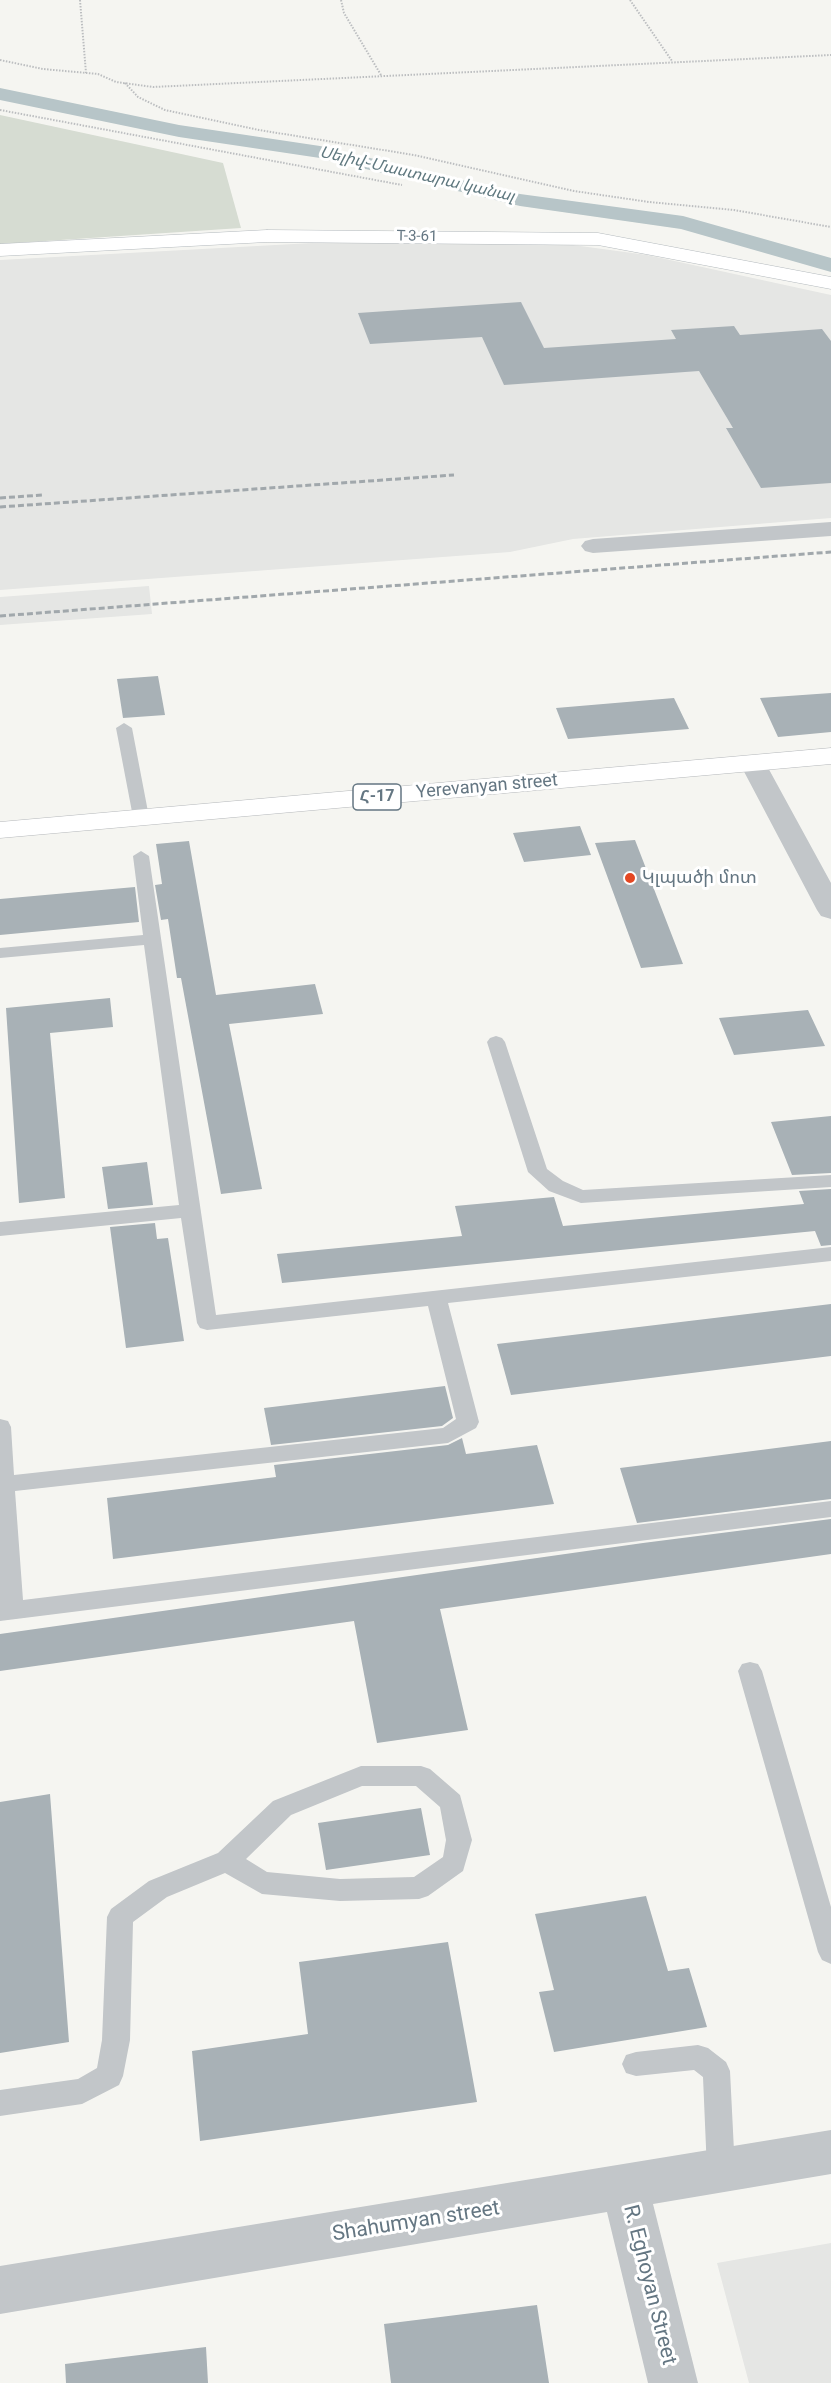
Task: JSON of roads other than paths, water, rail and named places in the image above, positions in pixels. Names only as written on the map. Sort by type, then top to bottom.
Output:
[{"type":"main road","name":"T-3-61","points":[[0,250],[267,236],[598,239],[831,283]]},
{"type":"main road","name":"Yerevanyan street","points":[[0,830],[831,756]]},
{"type":"street","points":[[593,546],[831,529]]},
{"type":"street","points":[[753,764],[831,910]]},
{"type":"street","name":"Shahumyan street","points":[[0,2290],[831,2152]]},
{"type":"street","name":"R. Eghoyan Street","points":[[625,2187],[673,2383]]},
{"type":"lane","points":[[124,728],[141,817]]},
{"type":"lane","points":[[141,856],[189,1211],[207,1323],[831,1254]]},
{"type":"lane","points":[[0,953],[152,939]]},
{"type":"lane","points":[[496,1042],[538,1172],[556,1186],[582,1197],[831,1180]]},
{"type":"lane","points":[[0,1229],[189,1211]]},
{"type":"lane","points":[[4,1484],[448,1435],[468,1422],[436,1298]]},
{"type":"lane","points":[[0,1427],[4,1484],[6,1611],[831,1509]]},
{"type":"lane","points":[[750,1671],[831,1952]]},
{"type":"lane","points":[[0,2103],[82,2091],[109,2076],[116,2040],[120,1917],[158,1889],[227,1861],[282,1808],[361,1776],[421,1776],[451,1802],[459,1840],[454,1863],[419,1888],[340,1890],[262,1883],[227,1861]]},
{"type":"lane","points":[[636,2064],[698,2057],[716,2071],[721,2171]]},
{"type":"waterway","name":"Սելիվ֊Մաստարա կանալ","points":[[0,94],[179,131],[320,152],[520,200],[683,223],[831,265]]},
{"type":"railway","points":[[0,507],[454,475]]},
{"type":"railway","points":[[0,498],[42,495]]},
{"type":"railway","points":[[0,616],[831,552]]},
{"type":"place","name":"Կլպածի մոտ","points":[[630,878]]}]
